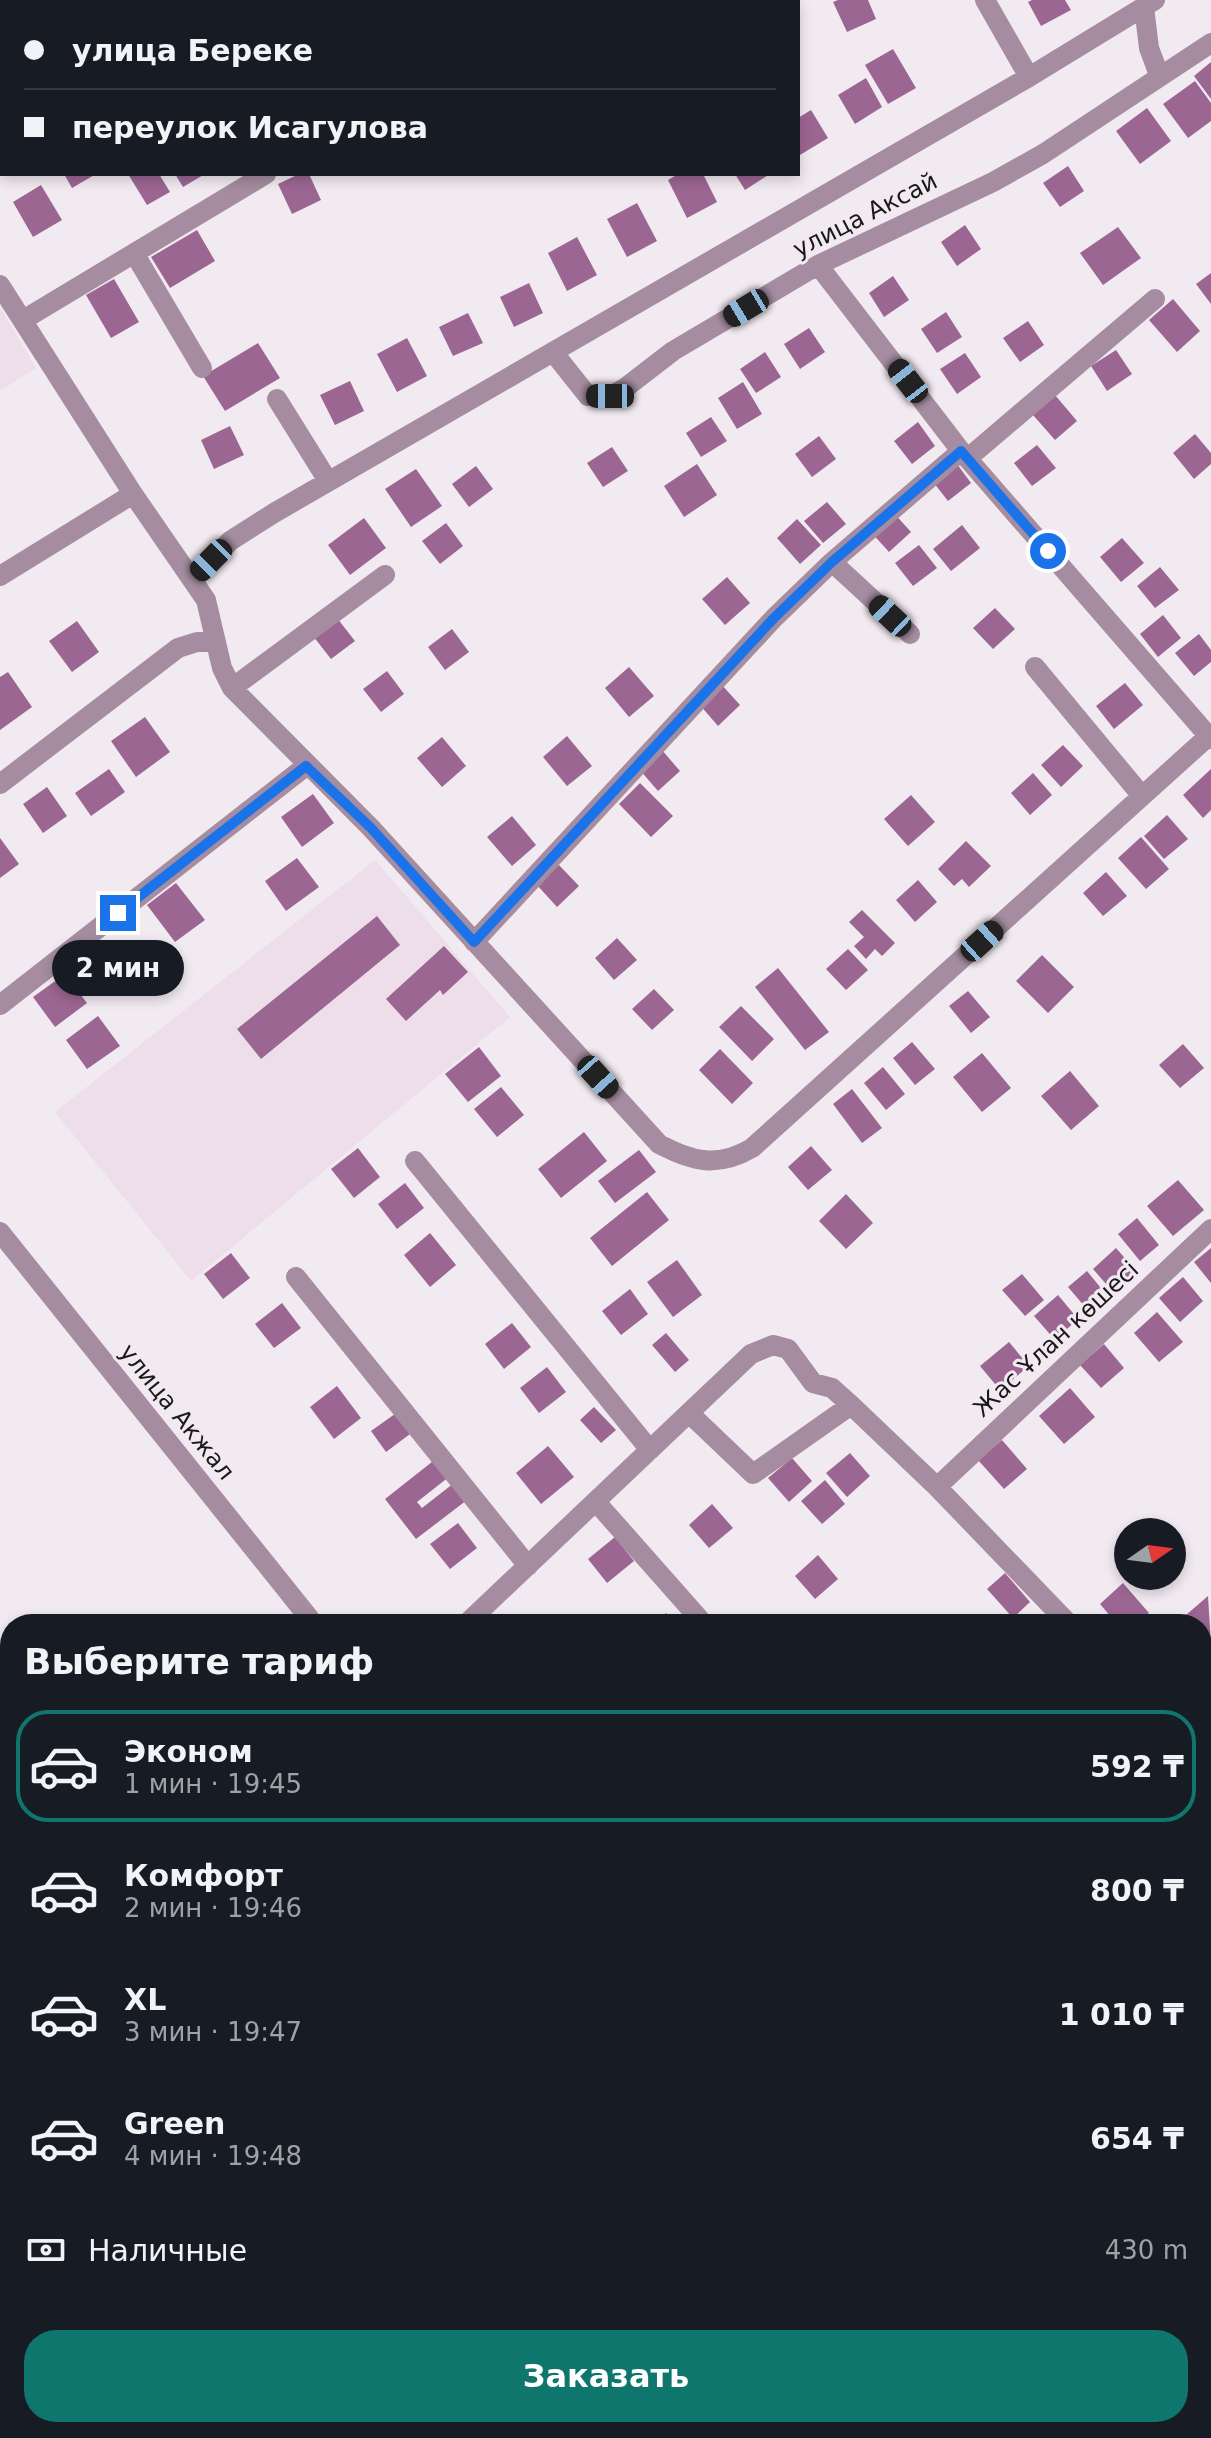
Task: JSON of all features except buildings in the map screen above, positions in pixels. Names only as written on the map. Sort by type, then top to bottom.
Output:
[{"type":"street","points":[[985,0],[1029,77]]},
{"type":"street","points":[[1150,3],[1149,48],[1159,75]]},
{"type":"street","name":"улица Аксай","points":[[193,579],[230,541],[328,481],[1029,77],[1150,3]]},
{"type":"street","name":"улица Аксай","points":[[553,352],[588,396],[610,396],[673,351],[818,265],[993,182],[1043,154],[1211,43]]},
{"type":"street","points":[[23,320],[263,176]]},
{"type":"street","points":[[134,253],[202,368]]},
{"type":"street","points":[[0,285],[133,494],[206,600],[215,642],[232,688],[306,766],[371,828],[659,1144],[687,1159],[708,1163],[733,1159],[752,1148],[1210,736],[964,454],[818,265]]},
{"type":"street","points":[[474,942],[687,709],[832,562],[1155,299]]},
{"type":"street","points":[[277,399],[328,481]]},
{"type":"street","points":[[0,576],[133,494]]},
{"type":"street","points":[[832,562],[910,634]]},
{"type":"street","points":[[232,688],[385,575]]},
{"type":"street","points":[[0,784],[178,648],[197,642],[215,642]]},
{"type":"street","points":[[1035,667],[1142,796]]},
{"type":"street","points":[[0,1005],[306,766]]},
{"type":"street","points":[[415,1161],[650,1450]]},
{"type":"street","name":"Жас Ұлан көшесі","points":[[937,1487],[1211,1229]]},
{"type":"street","name":"улица Акжал","points":[[0,1232],[306,1614]]},
{"type":"street","points":[[296,1277],[528,1566]]},
{"type":"street","points":[[477,1614],[751,1354],[773,1345],[788,1349],[813,1383],[832,1388],[851,1405],[937,1487],[1059,1614]]},
{"type":"street","points":[[689,1413],[753,1474],[851,1405]]},
{"type":"street","points":[[597,1503],[695,1614]]},
{"type":"shaded area","points":[[0,307],[36,368],[0,391]]},
{"type":"shaded area","points":[[375,860],[510,1017],[191,1281],[55,1112]]},
{"type":"route","points":[[118,913],[306,766],[371,828],[474,942],[774,618],[832,562],[961,451],[1048,551]]}]
